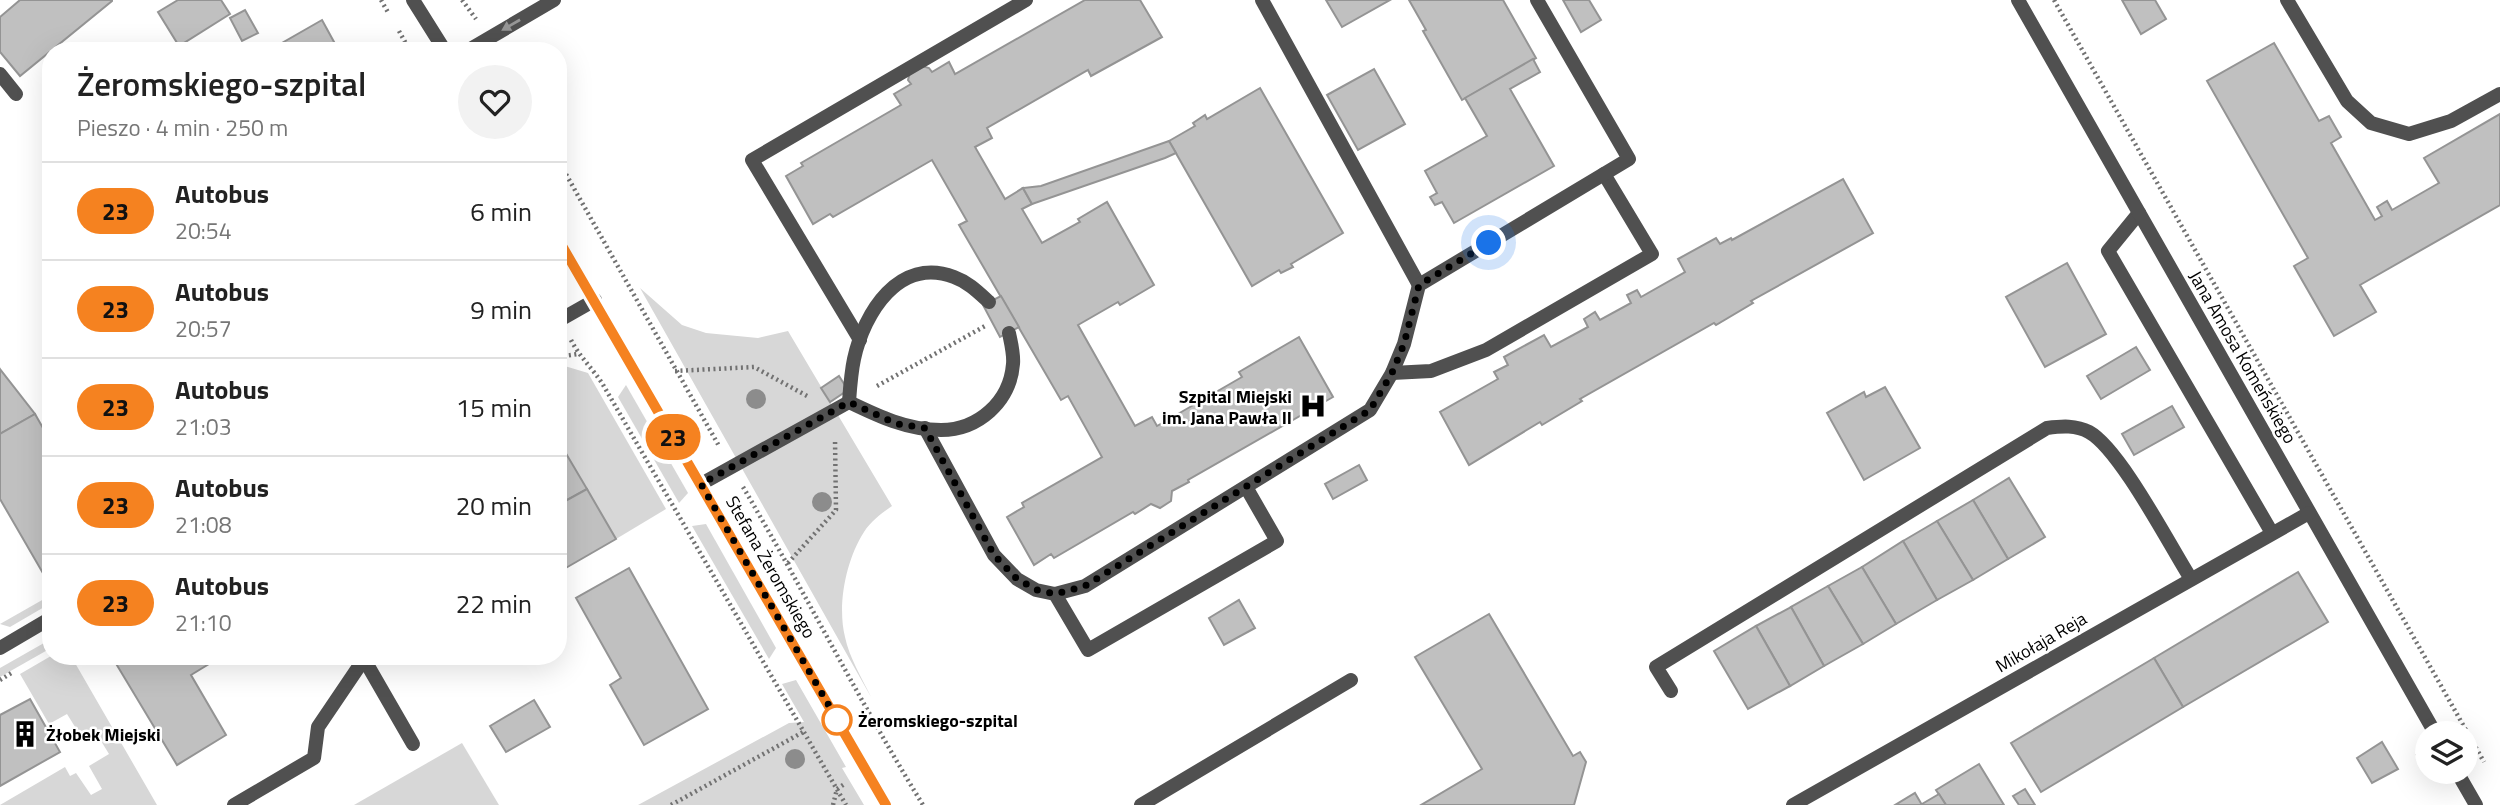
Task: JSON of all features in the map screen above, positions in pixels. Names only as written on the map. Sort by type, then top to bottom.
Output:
[{"type":"street","points":[[413,0],[439,42]]},
{"type":"street","points":[[482,42],[554,0]]},
{"type":"street","points":[[860,340],[752,160],[1026,0]]},
{"type":"street","points":[[925,428],[994,555],[1017,579],[1037,590],[1055,594],[1085,586],[1370,410],[1392,373],[1404,344],[1419,285],[1262,0]]},
{"type":"street","points":[[1419,285],[1629,159],[1537,0]]},
{"type":"street","name":"Jana Amosa Komeńskiego","points":[[2018,0],[2428,721]]},
{"type":"street","points":[[2287,0],[2347,101],[2371,123],[2409,134],[2451,121],[2500,94]]},
{"type":"street","points":[[0,74],[16,94]]},
{"type":"street","points":[[1392,373],[1431,371],[1486,351],[1652,254],[1604,174]]},
{"type":"street","points":[[2139,213],[2108,251],[2272,533]]},
{"type":"street","name":"Stefana Żeromskiego","points":[[567,254],[887,805]]},
{"type":"street","points":[[849,402],[854,358],[860,340],[873,310],[890,288],[908,277],[930,272],[953,276],[970,285],[989,302]]},
{"type":"street","points":[[567,316],[595,300]]},
{"type":"street","points":[[849,402],[897,424],[941,430],[963,427],[993,409],[1004,397],[1013,363],[1009,333]]},
{"type":"street","points":[[701,484],[849,402]]},
{"type":"street","points":[[1671,691],[1656,667],[2047,428],[2068,426],[2088,431],[2101,440],[2117,458],[2191,579]]},
{"type":"street","points":[[1055,594],[1088,650],[1277,541],[1246,486]]},
{"type":"street","name":"Mikołaja Reja","points":[[1793,805],[2309,513]]},
{"type":"street","points":[[0,648],[42,623]]},
{"type":"street","points":[[234,805],[314,758],[318,727],[361,665]]},
{"type":"street","points":[[370,665],[412,744]]},
{"type":"street","points":[[1141,805],[1351,680]]},
{"type":"street","points":[[2464,784],[2476,805]]},
{"type":"path","points":[[2054,0],[2488,769]]},
{"type":"path","points":[[849,402],[992,322]]},
{"type":"path","points":[[567,334],[578,354],[592,367],[602,383],[846,805]]},
{"type":"path","points":[[567,356],[578,354]]},
{"type":"path","points":[[675,371],[754,367],[835,411],[836,510],[788,563]]},
{"type":"path","points":[[671,805],[806,732]]},
{"type":"path","points":[[832,805],[837,789]]},
{"type":"shaded area","points":[[640,288],[682,325],[706,333],[758,338],[788,331],[892,506],[870,524],[858,543],[848,569],[843,597],[843,624],[847,645],[871,697]]},
{"type":"shaded area","points":[[567,367],[588,373],[666,509],[616,539],[567,455]]},
{"type":"shaded area","points":[[626,385],[688,493],[679,503],[618,397]]},
{"type":"shaded area","points":[[706,524],[776,648],[769,659],[692,526]]},
{"type":"shaded area","points":[[42,600],[42,608],[10,627],[0,624]]},
{"type":"shaded area","points":[[42,644],[42,653],[0,677],[0,668]]},
{"type":"shaded area","points":[[42,661],[42,665],[76,665],[157,805],[0,805],[65,767],[70,776],[76,773],[91,795],[102,789],[89,766],[109,754],[95,731],[82,738],[67,714],[49,724],[20,674]]},
{"type":"shaded area","points":[[796,680],[846,767],[842,768],[864,805],[638,805],[789,723],[804,722],[782,684]]},
{"type":"shaded area","points":[[462,743],[499,805],[354,805]]},
{"type":"building","points":[[20,0],[112,0],[62,42],[42,42],[42,58],[20,76],[0,52],[0,17]]},
{"type":"building","points":[[178,0],[221,0],[230,14],[185,42],[177,42],[158,12]]},
{"type":"building","points":[[1085,0],[1140,0],[1162,37],[1091,76],[1088,70],[987,128],[992,138],[975,147],[1005,199],[1023,188],[1032,204],[1022,209],[1042,243],[1080,222],[1078,219],[1107,202],[1154,285],[1078,325],[1135,426],[1152,417],[1157,426],[1242,377],[1239,372],[1299,337],[1333,397],[1188,480],[1189,482],[1172,491],[1171,501],[1160,508],[1151,504],[1135,514],[1133,512],[1054,558],[1051,554],[1034,565],[1007,517],[1024,507],[1022,503],[1102,457],[1068,396],[1061,400],[959,225],[967,221],[932,160],[833,217],[830,214],[813,224],[786,176],[803,166],[801,163],[901,105],[894,94],[911,84],[908,80],[910,72],[922,66],[932,72],[949,62],[955,74]]},
{"type":"building","points":[[1326,0],[1390,0],[1342,27]]},
{"type":"building","points":[[1409,0],[1503,0],[1536,58],[1462,100],[1423,31],[1426,30]]},
{"type":"building","points":[[1563,0],[1589,0],[1601,20],[1581,32]]},
{"type":"building","points":[[2122,0],[2155,0],[2166,19],[2141,34]]},
{"type":"building","points":[[245,10],[258,33],[242,41],[230,18]]},
{"type":"building","points":[[322,20],[334,42],[284,42]]},
{"type":"building","points":[[2274,43],[2319,121],[2329,116],[2341,137],[2331,143],[2375,220],[2382,216],[2377,207],[2387,201],[2392,210],[2439,183],[2424,158],[2500,114],[2500,205],[2360,285],[2376,312],[2334,336],[2294,266],[2308,258],[2207,81]]},
{"type":"building","points":[[1533,59],[1540,72],[1510,89],[1554,166],[1454,223],[1442,202],[1435,205],[1430,197],[1437,193],[1425,171],[1487,136],[1465,98]]},
{"type":"building","points":[[1374,69],[1405,124],[1358,150],[1327,95]]},
{"type":"building","points":[[1260,88],[1343,233],[1291,264],[1293,267],[1281,273],[1279,270],[1252,286],[1169,141],[1195,126],[1193,123],[1205,115],[1207,119]]},
{"type":"building","points":[[1169,141],[1176,153],[1032,204],[1023,188],[1041,186]]},
{"type":"building","points":[[1843,179],[1873,233],[1469,465],[1440,412],[1498,379],[1494,372],[1508,365],[1504,357],[1544,335],[1551,347],[1588,327],[1584,319],[1595,312],[1600,320],[1631,303],[1627,295],[1637,290],[1641,297],[1685,272],[1678,259],[1716,238],[1720,244],[1731,238],[1732,240]]},
{"type":"building","points":[[2067,263],[2106,334],[2045,367],[2006,297]]},
{"type":"building","points":[[1001,296],[1019,327],[1000,337],[983,305]]},
{"type":"building","points":[[2136,347],[2150,370],[2101,399],[2087,376]]},
{"type":"building","points":[[0,369],[35,414],[0,434]]},
{"type":"building","points":[[839,376],[848,390],[830,402],[821,388]]},
{"type":"building","points":[[1885,387],[1920,448],[1864,480],[1827,413],[1864,392],[1866,397]]},
{"type":"building","points":[[2172,406],[2184,427],[2134,455],[2122,434]]},
{"type":"building","points":[[35,414],[42,426],[42,572],[0,499],[0,434]]},
{"type":"building","points":[[567,455],[587,489],[567,500]]},
{"type":"building","points":[[1359,465],[1367,480],[1333,499],[1325,484]]},
{"type":"building","points":[[2009,478],[2045,537],[2008,559],[1973,500]]},
{"type":"building","points":[[587,489],[616,539],[567,567],[567,500]]},
{"type":"building","points":[[1973,500],[2008,559],[1973,580],[1937,521]]},
{"type":"building","points":[[1937,521],[1973,580],[1937,600],[1903,541]]},
{"type":"building","points":[[1903,541],[1937,600],[1896,624],[1862,567]]},
{"type":"building","points":[[1862,567],[1896,624],[1863,644],[1828,586]]},
{"type":"building","points":[[629,568],[708,709],[644,745],[610,685],[621,678],[576,598]]},
{"type":"building","points":[[2298,572],[2328,622],[2183,707],[2154,658]]},
{"type":"building","points":[[1828,586],[1863,644],[1824,666],[1791,607]]},
{"type":"building","points":[[1239,600],[1255,628],[1224,645],[1209,618]]},
{"type":"building","points":[[1791,607],[1824,666],[1790,686],[1756,626]]},
{"type":"building","points":[[1489,614],[1573,756],[1580,752],[1586,762],[1574,805],[1421,805],[1482,769],[1415,657]]},
{"type":"building","points":[[1756,626],[1790,686],[1748,709],[1714,651]]},
{"type":"building","points":[[2154,658],[2183,707],[2041,792],[2011,743]]},
{"type":"building","points":[[117,665],[207,665],[191,675],[226,735],[177,765]]},
{"type":"building","name":"Żłobek Miejski","points":[[30,699],[60,752],[0,786],[0,715]]},
{"type":"building","points":[[534,700],[550,727],[506,752],[490,726]]},
{"type":"building","points":[[2382,742],[2398,769],[2372,783],[2357,758]]},
{"type":"building","points":[[1979,764],[2004,805],[1946,805],[1936,790]]},
{"type":"building","points":[[2025,789],[2035,805],[2019,805],[2013,796]]},
{"type":"building","points":[[1915,793],[1922,805],[1895,805]]},
{"type":"building","points":[[1939,794],[1946,805],[1922,805],[1922,804]]},
{"type":"bus line","name":"23","points":[[567,254],[886,805]]},
{"type":"place","name":"Szpital Miejski im. Jana Pawła II","points":[[1313,406]]},
{"type":"place","name":"Żeromskiego-szpital","points":[[837,720]]},
{"type":"place","name":"Żłobek Miejski","points":[[25,734]]},
{"type":"route","points":[[837,720],[839,723],[701,484],[849,402],[897,424],[925,428],[994,555],[1017,579],[1037,590],[1055,594],[1085,586],[1370,410],[1392,373],[1404,344],[1419,285],[1489,243]]}]
